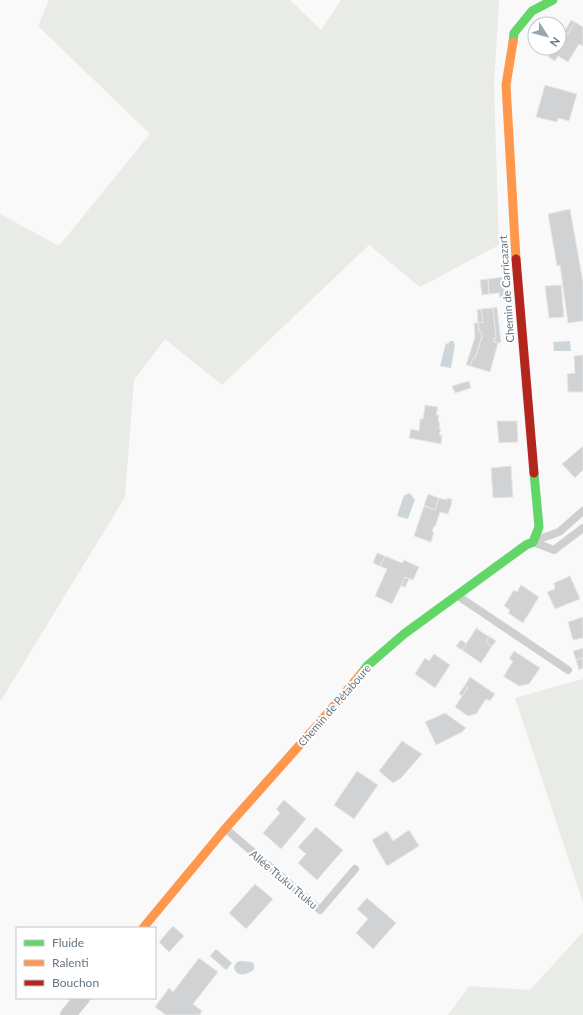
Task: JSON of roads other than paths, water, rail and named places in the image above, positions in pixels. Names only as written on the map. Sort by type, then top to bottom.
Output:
[{"type":"street","name":"Chemin de Carricazart","points":[[533,542],[538,528],[518,293],[506,85],[514,33],[532,11],[553,0]]},
{"type":"street","name":"Chemin de Pétaboure","points":[[143,927],[225,829],[321,721],[367,666],[404,634],[456,595],[526,545],[533,542]]},
{"type":"street","points":[[68,1015],[81,999]]},
{"type":"lane","name":"Chemin de Pétaboure","points":[[533,542],[559,532],[583,511]]},
{"type":"lane","points":[[533,542],[554,550],[583,528]]},
{"type":"lane","points":[[456,595],[568,670]]},
{"type":"lane","name":"Allée Ttuku Ttuku","points":[[225,829],[320,910],[355,869]]}]
